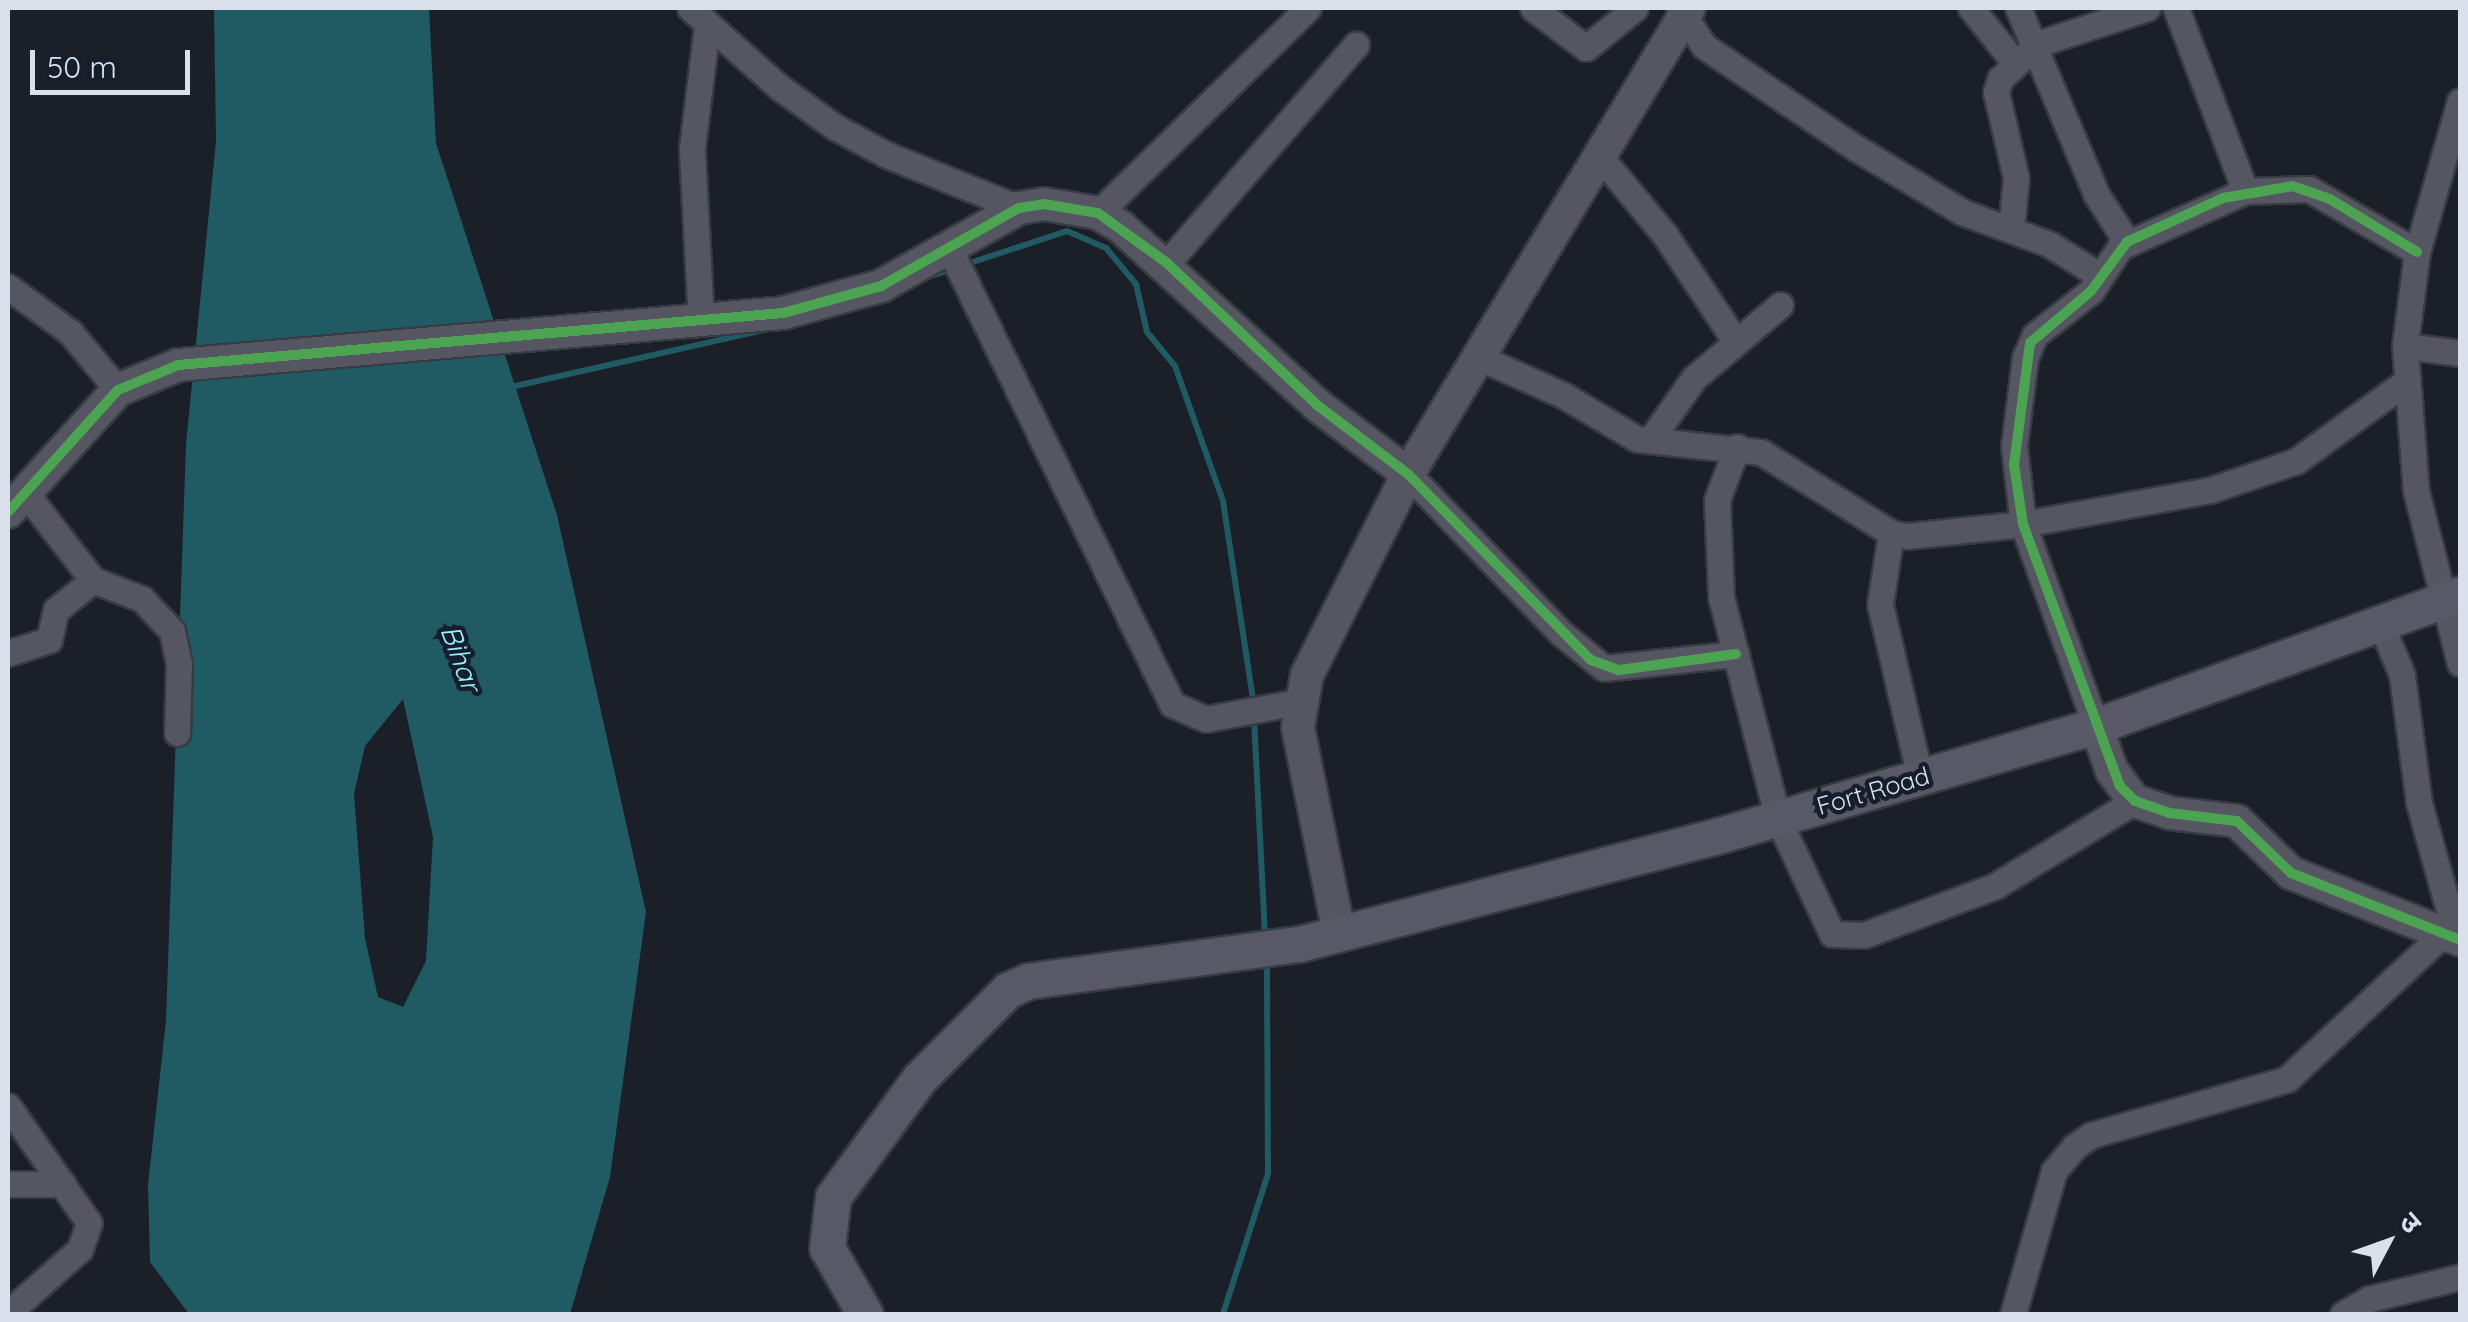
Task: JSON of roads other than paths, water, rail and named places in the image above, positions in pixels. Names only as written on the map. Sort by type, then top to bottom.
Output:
[{"type":"main road","name":"Fort Road","points":[[866,1314],[827,1248],[833,1197],[918,1079],[982,1012],[1028,982],[1264,950],[1339,934],[1778,818],[2096,726],[2452,596]]},
{"type":"street","points":[[1098,213],[1308,8]]},
{"type":"street","points":[[1533,8],[1586,48],[1636,8]]},
{"type":"street","points":[[1971,8],[2015,64]]},
{"type":"street","points":[[2018,8],[2037,44],[2096,194],[2127,242]]},
{"type":"street","points":[[2011,230],[2016,178],[1996,92],[2015,64],[2037,44],[2147,8]]},
{"type":"street","points":[[2176,8],[2244,191]]},
{"type":"street","points":[[1339,934],[1302,756],[1298,702],[1408,474],[1684,10],[1704,46],[1840,138],[1962,212],[2011,230],[2100,275]]},
{"type":"street","points":[[698,16],[835,126],[887,155],[1019,208]]},
{"type":"street","points":[[698,16],[692,148],[701,322]]},
{"type":"street","points":[[1168,263],[1356,45]]},
{"type":"street","points":[[2459,110],[2417,252],[2405,346],[2416,491],[2452,596],[2460,663]]},
{"type":"street","points":[[1597,153],[1665,235],[1734,338]]},
{"type":"street","points":[[2417,252],[2309,189],[2244,191],[2127,242],[2087,295],[2030,343],[2014,446],[2023,524],[2112,771],[2135,800],[2169,812],[2237,820],[2292,874],[2454,938]]},
{"type":"street","points":[[178,733],[180,662],[172,631],[142,599],[94,580],[17,503],[118,390],[178,365],[701,322],[829,304],[881,286],[1019,208],[1044,204],[1098,213],[1168,263],[1317,405],[1408,474],[1561,633],[1604,668],[1736,654]]},
{"type":"street","points":[[950,248],[1172,704],[1206,719],[1298,702]]},
{"type":"street","points":[[8,287],[70,332],[118,390]]},
{"type":"street","points":[[1651,439],[1694,378],[1734,338],[1780,305]]},
{"type":"street","points":[[2405,346],[2460,353]]},
{"type":"street","points":[[1476,356],[1562,395],[1637,438],[1737,446],[1782,461],[1891,533],[2023,524],[2185,496],[2280,468],[2310,453],[2407,381]]},
{"type":"street","points":[[1737,446],[1717,500],[1716,560],[1778,818],[1823,921],[1839,938],[1864,935],[1995,886],[2135,800]]},
{"type":"street","points":[[1891,533],[1880,604],[1920,777]]},
{"type":"street","points":[[8,653],[50,640],[56,610],[94,580]]},
{"type":"street","points":[[2380,622],[2402,675],[2419,803],[2452,908],[2454,938]]},
{"type":"street","points":[[2014,1314],[2054,1171],[2074,1147],[2091,1136],[2287,1079],[2454,938]]},
{"type":"street","points":[[8,1106],[89,1223],[88,1237],[40,1288],[8,1312]]},
{"type":"street","points":[[8,1184],[63,1184]]},
{"type":"street","points":[[2343,1314],[2369,1299],[2460,1277]]},
{"type":"street","points":[[34,1314],[40,1288]]},
{"type":"water","name":"Bihar","points":[[214,8],[429,8],[436,143],[557,515],[646,912],[610,1177],[570,1314],[189,1314],[150,1262],[148,1185],[166,1020],[186,444],[216,141]],"holes":[[[403,699],[433,837],[426,961],[403,1007],[378,997],[365,938],[354,794],[365,746]]]},
{"type":"waterway","points":[[964,265],[1067,231],[1106,248],[1136,284],[1147,332],[1175,366],[1223,501],[1254,706]]},
{"type":"waterway","points":[[925,278],[952,269]]},
{"type":"waterway","points":[[511,387],[840,313]]},
{"type":"waterway","points":[[1254,718],[1265,935]]},
{"type":"waterway","points":[[1223,1314],[1268,1174],[1267,958]]}]
